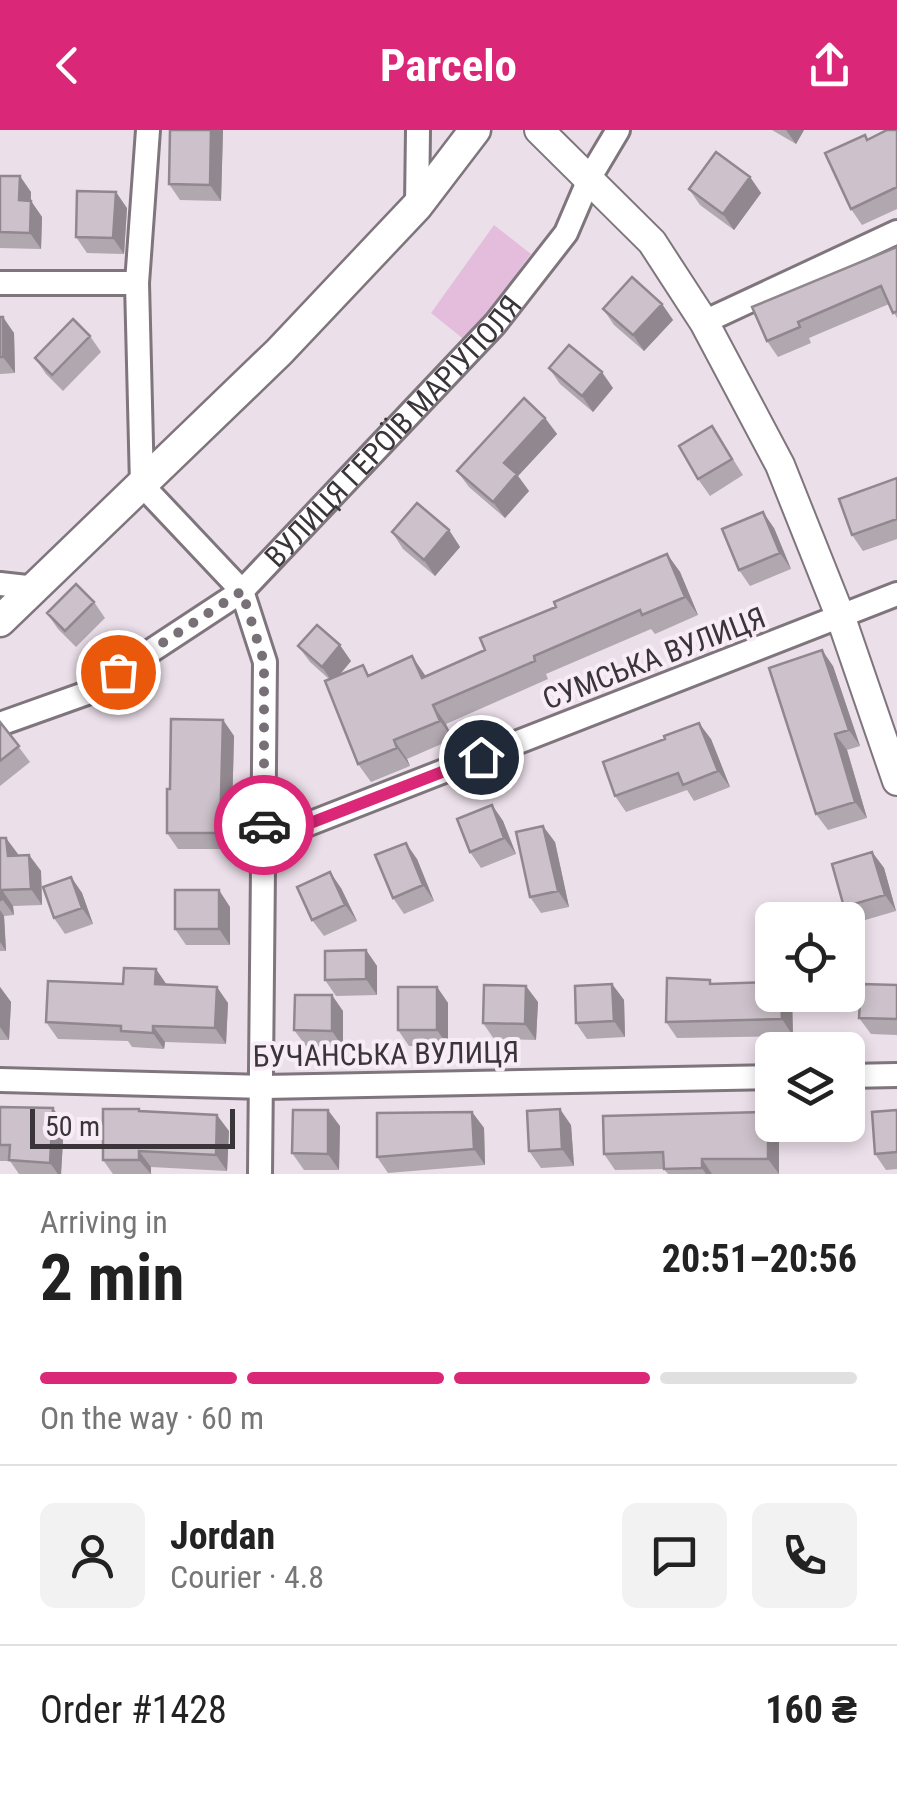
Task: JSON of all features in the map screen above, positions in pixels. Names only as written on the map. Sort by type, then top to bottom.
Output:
[{"type":"main road","points":[[0,621],[279,352],[417,206],[475,130]]},
{"type":"street","points":[[148,130],[137,283],[142,485],[242,591],[264,662],[260,1174]]},
{"type":"street","points":[[417,206],[418,130]]},
{"type":"street","points":[[539,130],[652,242],[704,322],[780,465],[842,618],[897,781]]},
{"type":"street","name":"ВУЛИЦЯ ГЕРОЇВ МАРІУПОЛЯ","points":[[0,724],[87,692],[242,591],[495,324],[566,234],[590,177],[618,130]]},
{"type":"street","points":[[704,322],[897,232]]},
{"type":"street","points":[[0,283],[137,283]]},
{"type":"street","points":[[0,584],[36,588]]},
{"type":"street","name":"СУМСЬКА ВУЛИЦЯ","points":[[264,841],[897,594]]},
{"type":"street","points":[[865,1076],[897,1075]]},
{"type":"street","name":"БУЧАНСЬКА ВУЛИЦЯ","points":[[0,1080],[262,1088],[755,1078]]},
{"type":"shaded area","points":[[494,225],[531,254],[466,341],[431,313]]},
{"type":"building","points":[[170,130],[211,130],[210,185],[169,184]]},
{"type":"building","points":[[887,130],[897,130],[897,187],[851,209],[825,153]]},
{"type":"building","points":[[716,152],[750,177],[723,214],[689,189]]},
{"type":"building","points":[[0,176],[20,176],[19,200],[31,201],[30,233],[0,232]]},
{"type":"building","points":[[77,191],[116,192],[113,238],[76,237]]},
{"type":"building","points":[[897,247],[897,311],[893,313],[881,286],[798,322],[800,327],[767,341],[752,307]]},
{"type":"building","points":[[632,277],[662,304],[633,335],[603,309]]},
{"type":"building","points":[[3,317],[3,357],[0,357]]},
{"type":"building","points":[[73,319],[90,336],[52,375],[35,358]]},
{"type":"building","points":[[569,345],[602,372],[582,396],[549,368]]},
{"type":"building","points":[[524,398],[545,418],[504,463],[517,474],[493,502],[457,471]]},
{"type":"building","points":[[712,426],[732,459],[698,479],[679,446]]},
{"type":"building","points":[[897,478],[897,519],[852,535],[839,499]]},
{"type":"building","points":[[417,503],[449,530],[424,560],[392,532]]},
{"type":"building","points":[[763,512],[780,553],[739,570],[722,529]]},
{"type":"building","points":[[667,554],[685,597],[642,615],[640,610],[433,705],[440,721],[394,740],[397,748],[358,764],[325,681],[363,665],[368,676],[412,656],[422,678],[485,650],[480,638]]},
{"type":"building","points":[[76,584],[94,602],[65,631],[47,613]]},
{"type":"building","points":[[317,625],[340,645],[322,667],[298,646]]},
{"type":"building","points":[[822,650],[849,730],[835,734],[855,802],[816,814],[769,668]]},
{"type":"building","points":[[171,719],[223,720],[220,833],[167,833]]},
{"type":"building","points":[[0,722],[19,746],[0,761]]},
{"type":"building","points":[[699,723],[718,771],[683,785],[678,773],[615,796],[603,762]]},
{"type":"building","points":[[492,805],[504,838],[470,852],[457,819]]},
{"type":"building","points":[[543,826],[558,891],[530,897],[516,832]]},
{"type":"building","points":[[0,838],[6,838],[8,856],[29,855],[31,889],[2,890],[0,900]]},
{"type":"building","points":[[406,843],[423,885],[393,898],[375,855]]},
{"type":"building","points":[[872,852],[885,895],[861,902],[843,902],[832,864]]},
{"type":"building","points":[[330,872],[345,905],[312,920],[297,887]]},
{"type":"building","points":[[71,877],[82,908],[54,918],[43,887]]},
{"type":"building","points":[[175,890],[219,890],[219,929],[175,929]]},
{"type":"building","points":[[366,950],[366,979],[325,980],[325,951]]},
{"type":"building","points":[[124,968],[156,969],[155,984],[217,987],[215,1028],[153,1026],[153,1033],[121,1031],[121,1026],[46,1022],[48,981],[123,984]]},
{"type":"building","points":[[667,978],[710,980],[710,984],[755,983],[755,1012],[782,1012],[782,1019],[666,1022]]},
{"type":"building","points":[[612,984],[614,1021],[576,1023],[575,986]]},
{"type":"building","points":[[865,984],[897,985],[897,1019],[859,1018],[859,1012],[865,1012]]},
{"type":"building","points":[[484,985],[526,986],[525,1024],[483,1023]]},
{"type":"building","points":[[398,987],[437,987],[437,1030],[398,1030]]},
{"type":"building","points":[[295,995],[332,995],[332,1031],[294,1030]]},
{"type":"building","points":[[0,1107],[53,1108],[50,1163],[9,1160],[10,1145],[0,1145]]},
{"type":"building","points":[[103,1109],[217,1115],[216,1155],[139,1151],[139,1160],[103,1160]]},
{"type":"building","points":[[560,1109],[562,1149],[529,1151],[527,1111]]},
{"type":"building","points":[[293,1110],[328,1110],[328,1154],[292,1153]]},
{"type":"building","points":[[897,1110],[897,1152],[875,1154],[872,1112]]},
{"type":"building","points":[[472,1112],[474,1149],[377,1157],[377,1113]]},
{"type":"building","points":[[755,1112],[755,1142],[768,1142],[768,1159],[702,1159],[702,1168],[664,1169],[663,1152],[604,1154],[603,1116]]},
{"type":"way so far","points":[[118,672],[242,591],[264,662],[264,825]]},
{"type":"route","points":[[264,825],[264,841],[481,757]]}]
